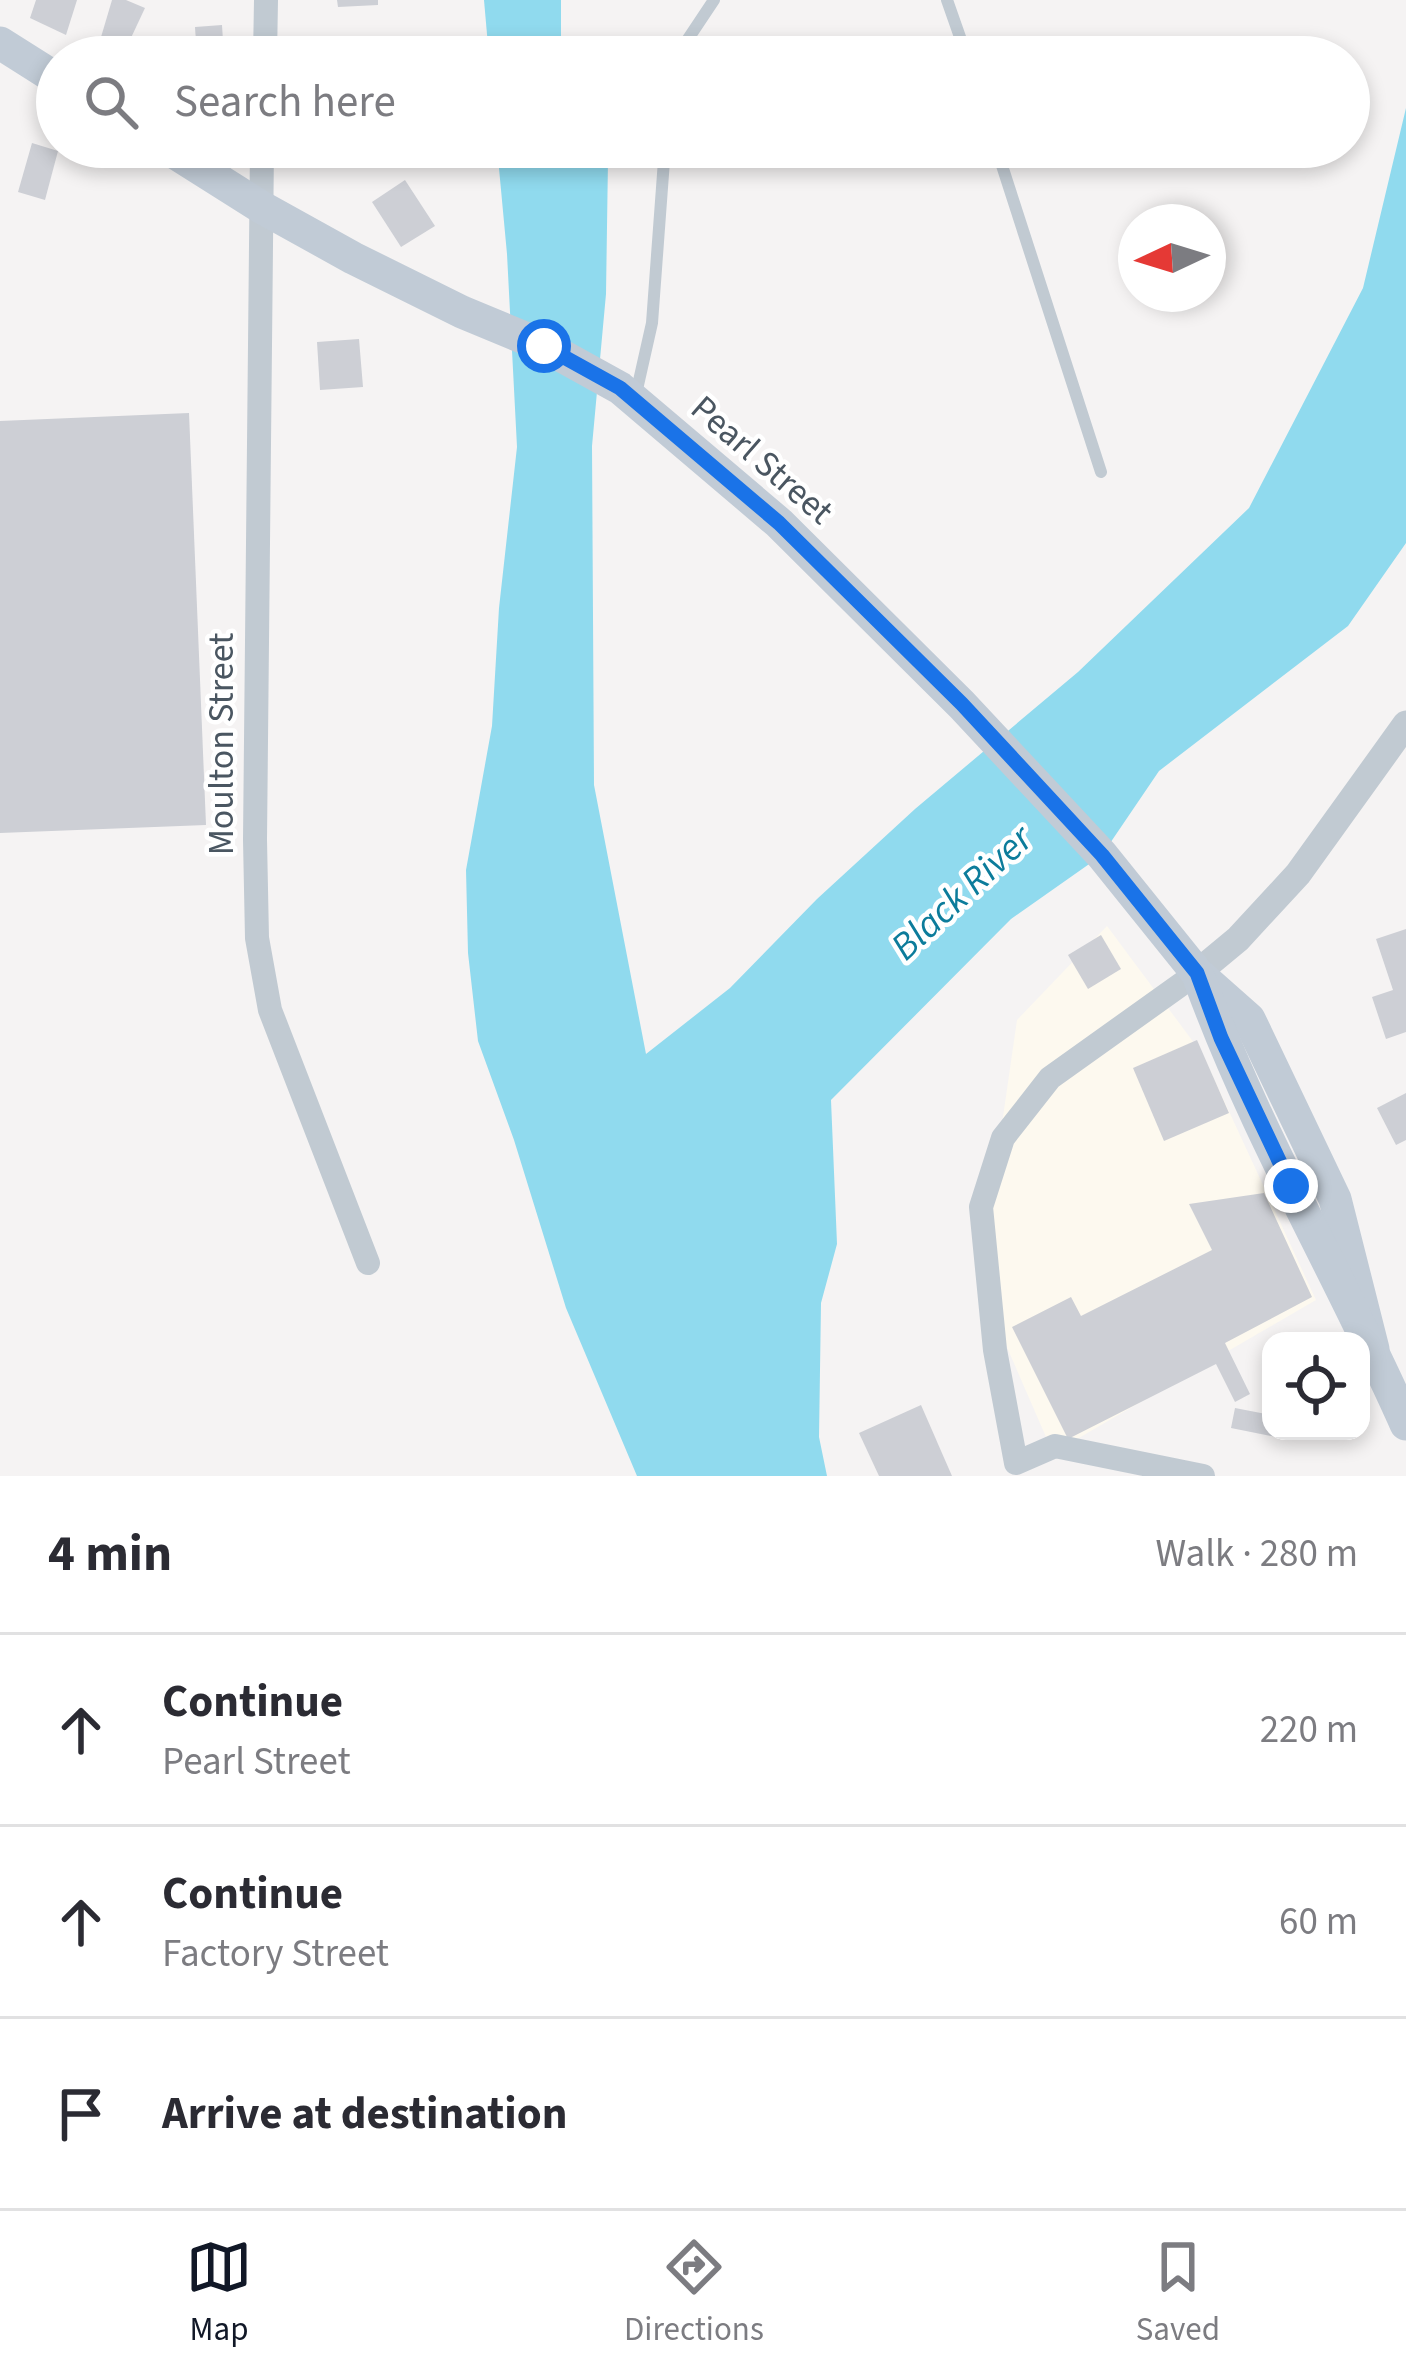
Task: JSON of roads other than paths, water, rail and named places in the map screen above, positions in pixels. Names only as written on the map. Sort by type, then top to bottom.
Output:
[{"type":"main road","points":[[0,43],[36,66]]},
{"type":"main road","name":"Pearl Street","points":[[199,168],[352,258],[544,346],[627,394],[779,523],[962,704],[1074,823],[1197,973],[1221,1038],[1406,1424]]},
{"type":"street","points":[[265,36],[266,0]]},
{"type":"street","name":"Moulton Street","points":[[262,168],[257,938],[270,1010],[368,1263]]},
{"type":"street","points":[[1203,1476],[1055,1446],[1016,1462],[995,1350],[981,1207],[1003,1138],[1050,1078],[1238,939],[1298,874],[1406,724]]},
{"type":"lane","points":[[690,36],[714,0]]},
{"type":"lane","points":[[947,0],[960,36]]},
{"type":"lane","points":[[627,394],[652,323],[663,168]]},
{"type":"lane","points":[[1003,168],[1101,472]]},
{"type":"water","points":[[484,0],[561,0],[561,36],[487,36]]},
{"type":"water","name":"Black River","points":[[1406,108],[1406,543],[1348,626],[1159,771],[1102,855],[1011,919],[831,1100],[837,1244],[821,1303],[819,1437],[827,1476],[637,1476],[566,1308],[478,1041],[468,953],[466,870],[492,726],[517,447],[499,168],[608,168],[606,294],[592,446],[594,785],[646,1054],[730,988],[817,899],[1078,672],[1249,508],[1363,288]]}]
